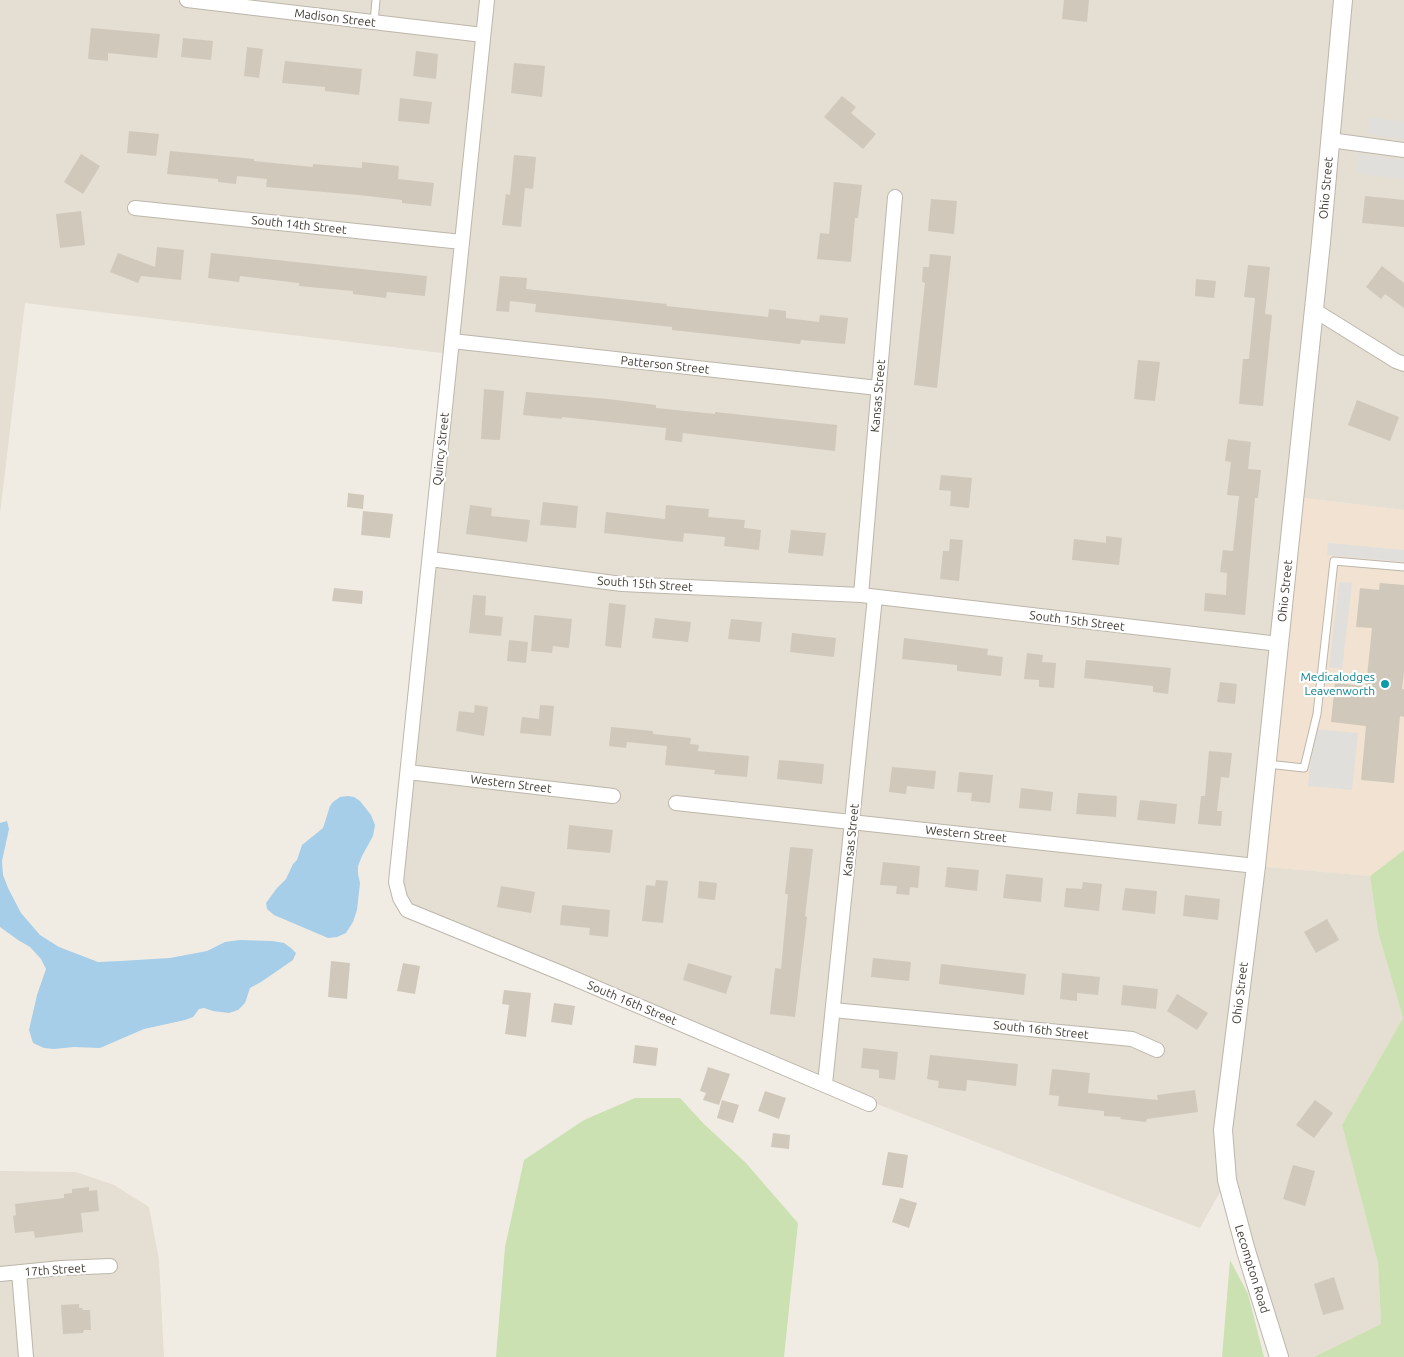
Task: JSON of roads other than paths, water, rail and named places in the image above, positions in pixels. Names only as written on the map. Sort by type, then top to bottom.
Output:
[{"type":"street","name":"Madison Street","points":[[187,0],[483,35]]},
{"type":"street","name":"Quincy Street","points":[[400,898],[396,882],[487,0]]},
{"type":"street","name":"Ohio Street","points":[[1227,1180],[1223,1130],[1256,866],[1314,310],[1343,0]]},
{"type":"street","points":[[1330,140],[1404,150]]},
{"type":"street","name":"Kansas Street","points":[[861,596],[895,197]]},
{"type":"street","name":"South 14th Street","points":[[135,208],[462,242]]},
{"type":"street","points":[[1314,310],[1396,361],[1404,364]]},
{"type":"street","name":"Patterson Street","points":[[452,342],[878,388]]},
{"type":"street","name":"South 15th Street","points":[[430,559],[622,584],[875,597],[1279,644]]},
{"type":"street","name":"Kansas Street","points":[[825,1084],[875,597]]},
{"type":"street","name":"Western Street","points":[[408,772],[613,796]]},
{"type":"street","name":"Western Street","points":[[676,803],[1256,866]]},
{"type":"street","name":"South 16th Street","points":[[400,898],[408,910],[869,1104]]},
{"type":"street","name":"South 16th Street","points":[[833,1010],[1132,1039],[1157,1050]]},
{"type":"street","name":"Lecompton Road","points":[[1227,1180],[1246,1251],[1279,1357]]},
{"type":"street","name":"17th Street","points":[[0,1274],[61,1268],[110,1266]]},
{"type":"street","points":[[19,1272],[26,1357]]},
{"type":"lane","points":[[374,22],[376,0]]},
{"type":"lane","points":[[1266,764],[1304,768],[1317,714],[1334,562],[1404,567]]},
{"type":"water","points":[[348,796],[360,801],[371,815],[375,825],[373,836],[358,866],[360,883],[357,910],[353,922],[346,933],[328,938],[274,915],[267,909],[266,903],[286,879],[297,860],[302,845],[323,828],[333,802],[340,797]]},
{"type":"water","points":[[7,821],[9,829],[2,861],[3,875],[8,888],[21,913],[40,935],[59,947],[98,962],[170,958],[207,951],[225,942],[240,940],[272,941],[284,943],[291,948],[296,953],[293,960],[250,988],[245,1003],[238,1010],[229,1013],[204,1008],[199,1009],[193,1017],[144,1029],[100,1048],[74,1047],[54,1049],[44,1048],[33,1043],[29,1030],[37,995],[46,969],[41,959],[30,947],[0,927],[0,823]]},
{"type":"place","name":"Medicalodges Leavenworth","points":[[1385,684]]}]
